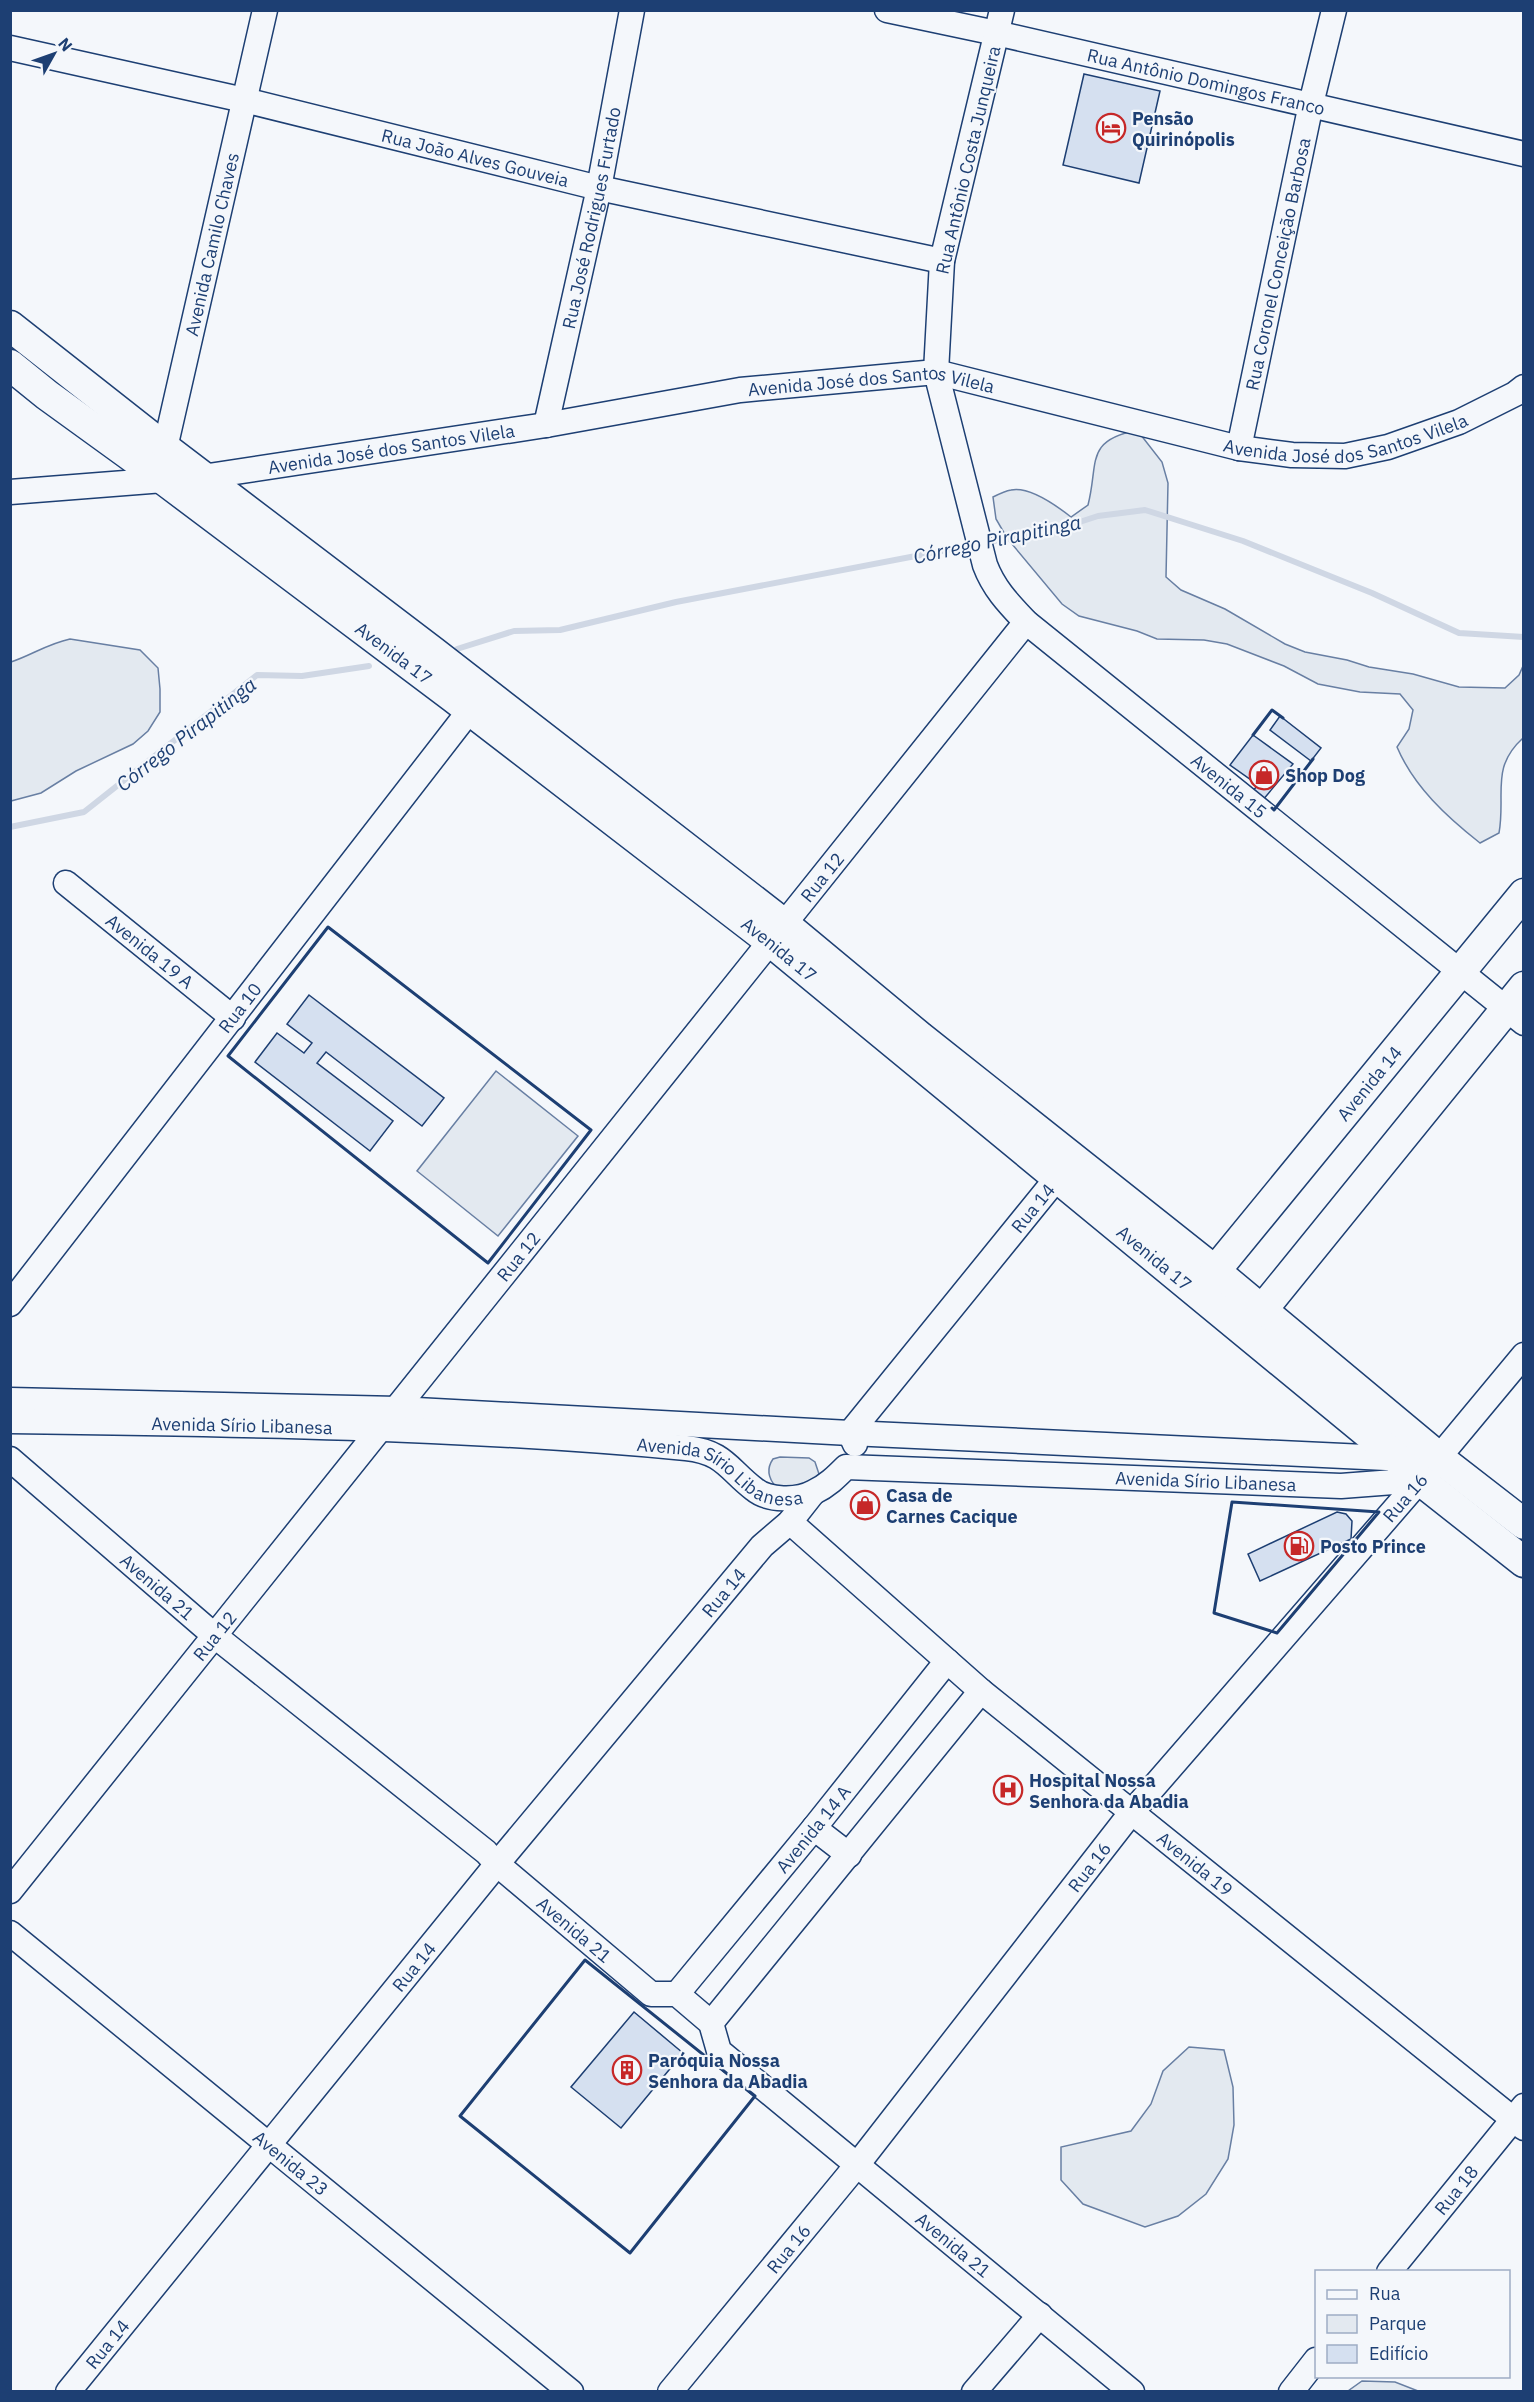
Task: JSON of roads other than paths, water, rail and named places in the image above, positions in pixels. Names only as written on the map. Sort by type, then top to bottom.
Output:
[{"type":"main road","name":"Avenida 17","points":[[10,326],[202,477],[474,702]]},
{"type":"main road","name":"Avenida 17","points":[[10,365],[47,395],[474,702],[777,933],[920,1037],[1215,1271],[1439,1457],[1524,1524]]},
{"type":"main road","name":"Avenida 14","points":[[1215,1271],[1524,894]]},
{"type":"main road","name":"Avenida 17","points":[[777,933],[1057,1178],[1524,1562]]},
{"type":"main road","points":[[1262,1310],[1518,1006]]},
{"type":"street","name":"Avenida Camilo Chaves","points":[[163,479],[165,448],[265,10]]},
{"type":"street","name":"Rua José Rodrigues Furtado","points":[[546,425],[599,188],[632,10]]},
{"type":"street","name":"Rua Antônio Domingos Franco","points":[[887,10],[999,22],[1311,104],[1524,154]]},
{"type":"street","name":"Rua Coronel Conceição Barbosa","points":[[1239,448],[1311,104],[1334,10]]},
{"type":"street","name":"Rua Antônio Costa Junqueira","points":[[974,521],[936,372],[942,261],[999,22]]},
{"type":"street","name":"Rua João Alves Gouveia","points":[[10,48],[244,100],[599,188],[942,261]]},
{"type":"street","name":"Avenida José dos Santos Vilela","points":[[10,492],[202,477],[546,425],[740,390],[936,372],[1239,448],[1292,455],[1345,456],[1388,447],[1459,422],[1515,394],[1524,387]]},
{"type":"street","name":"Avenida 15","points":[[974,521],[985,565],[998,593],[1026,622],[1460,970],[1518,1006]]},
{"type":"street","name":"Rua 12","points":[[10,1891],[1026,622]]},
{"type":"street","name":"Rua 10","points":[[10,1304],[233,1018],[474,702]]},
{"type":"street","name":"Avenida 19 A","points":[[66,883],[233,1018]]},
{"type":"street","name":"Rua 14","points":[[850,1434],[1057,1178]]},
{"type":"street","name":"Rua 16","points":[[1439,1457],[1524,1355]]},
{"type":"street","name":"Avenida Sírio Libanesa","points":[[10,1400],[390,1418],[752,1428],[1410,1470]]},
{"type":"street","name":"Avenida Sírio Libanesa","points":[[10,1421],[390,1418],[692,1449],[718,1457],[766,1497],[788,1498],[812,1494],[833,1481],[846,1467],[1341,1486],[1410,1470],[1439,1457]]},
{"type":"street","points":[[736,1470],[730,1456],[734,1440],[752,1428]]},
{"type":"street","points":[[846,1467],[854,1458],[856,1447],[850,1434]]},
{"type":"street","name":"Avenida 21","points":[[10,1459],[215,1636],[486,1852],[497,1864],[651,1994],[677,1994]]},
{"type":"street","name":"Rua 16","points":[[670,2391],[857,2164],[1131,1813],[1410,1470]]},
{"type":"street","name":"Rua 14","points":[[68,2391],[270,2146],[497,1864],[762,1546],[790,1522],[812,1494]]},
{"type":"street","points":[[762,1546],[766,1497]]},
{"type":"street","name":"Avenida 19","points":[[790,1522],[981,1691],[1396,2027],[1520,2117]]},
{"type":"street","name":"Avenida 14 A","points":[[677,1994],[814,1828],[947,1661]]},
{"type":"street","points":[[677,1994],[711,2023],[981,1691]]},
{"type":"street","points":[[814,1828],[849,1855]]},
{"type":"street","name":"Avenida 23","points":[[10,1933],[571,2391]]},
{"type":"street","name":"Avenida 21","points":[[711,2023],[719,2051],[1132,2391]]},
{"type":"street","name":"Rua 18","points":[[1390,2270],[1520,2117]]},
{"type":"street","points":[[974,2391],[1040,2315]]},
{"type":"street","points":[[1291,2391],[1315,2362]]},
{"type":"waterway","name":"Córrego Pirapitinga","points":[[983,543],[1058,529],[1098,516],[1145,510],[1243,541],[1372,593],[1459,633],[1524,637]]},
{"type":"waterway","name":"Córrego Pirapitinga","points":[[457,649],[514,631],[560,630],[676,602],[973,545]]},
{"type":"waterway","name":"Córrego Pirapitinga","points":[[10,827],[84,812],[257,675],[302,676],[369,666]]},
{"type":"place","name":"Pensão Quirinópolis","points":[[1111,128]]},
{"type":"place","name":"Shop Dog","points":[[1264,775]]},
{"type":"place","name":"Casa de Carnes Cacique","points":[[865,1505]]},
{"type":"place","name":"Posto Prince","points":[[1299,1546]]},
{"type":"place","name":"Hospital Nossa Senhora da Abadia","points":[[1008,1790]]},
{"type":"place","name":"Paróquia Nossa Senhora da Abadia","points":[[627,2070]]}]
